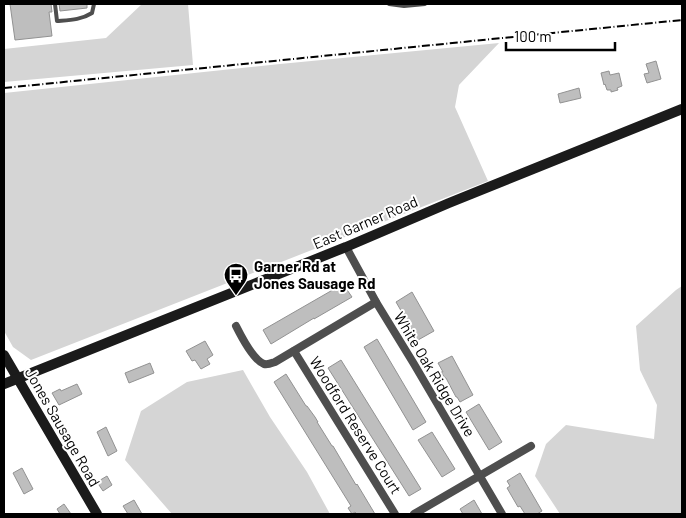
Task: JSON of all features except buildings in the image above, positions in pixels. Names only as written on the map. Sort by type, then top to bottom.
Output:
[{"type":"main road","name":"East Garner Road","points":[[4,384],[346,247],[466,196],[682,109]]},
{"type":"main road","name":"Jones Sausage Road","points":[[4,355],[97,514]]},
{"type":"street","name":"White Oak Ridge Drive","points":[[346,247],[376,302],[502,514]]},
{"type":"street","points":[[236,326],[254,356],[265,364],[276,362],[376,302]]},
{"type":"street","name":"Woodford Reserve Court","points":[[294,351],[395,514]]},
{"type":"street","points":[[414,514],[531,446]]},
{"type":"lane","points":[[55,4],[57,21],[86,17],[92,13],[94,4]]},
{"type":"lane","points":[[389,4],[404,6],[425,4]]},
{"type":"shaded area","points":[[142,4],[188,4],[193,65],[4,82],[4,49],[106,38]]},
{"type":"shaded area","points":[[499,43],[459,85],[455,107],[488,181],[31,360],[13,347],[4,331],[4,93]]},
{"type":"shaded area","points":[[682,286],[682,514],[560,514],[535,476],[546,444],[566,425],[654,439],[657,405],[640,370],[636,326]]},
{"type":"shaded area","points":[[243,370],[270,417],[307,472],[330,514],[172,514],[125,460],[141,411],[187,382]]},
{"type":"railway","points":[[4,88],[682,20]]},
{"type":"place","name":"Garner Rd at Jones Sausage Rd","points":[[236,296]]}]
